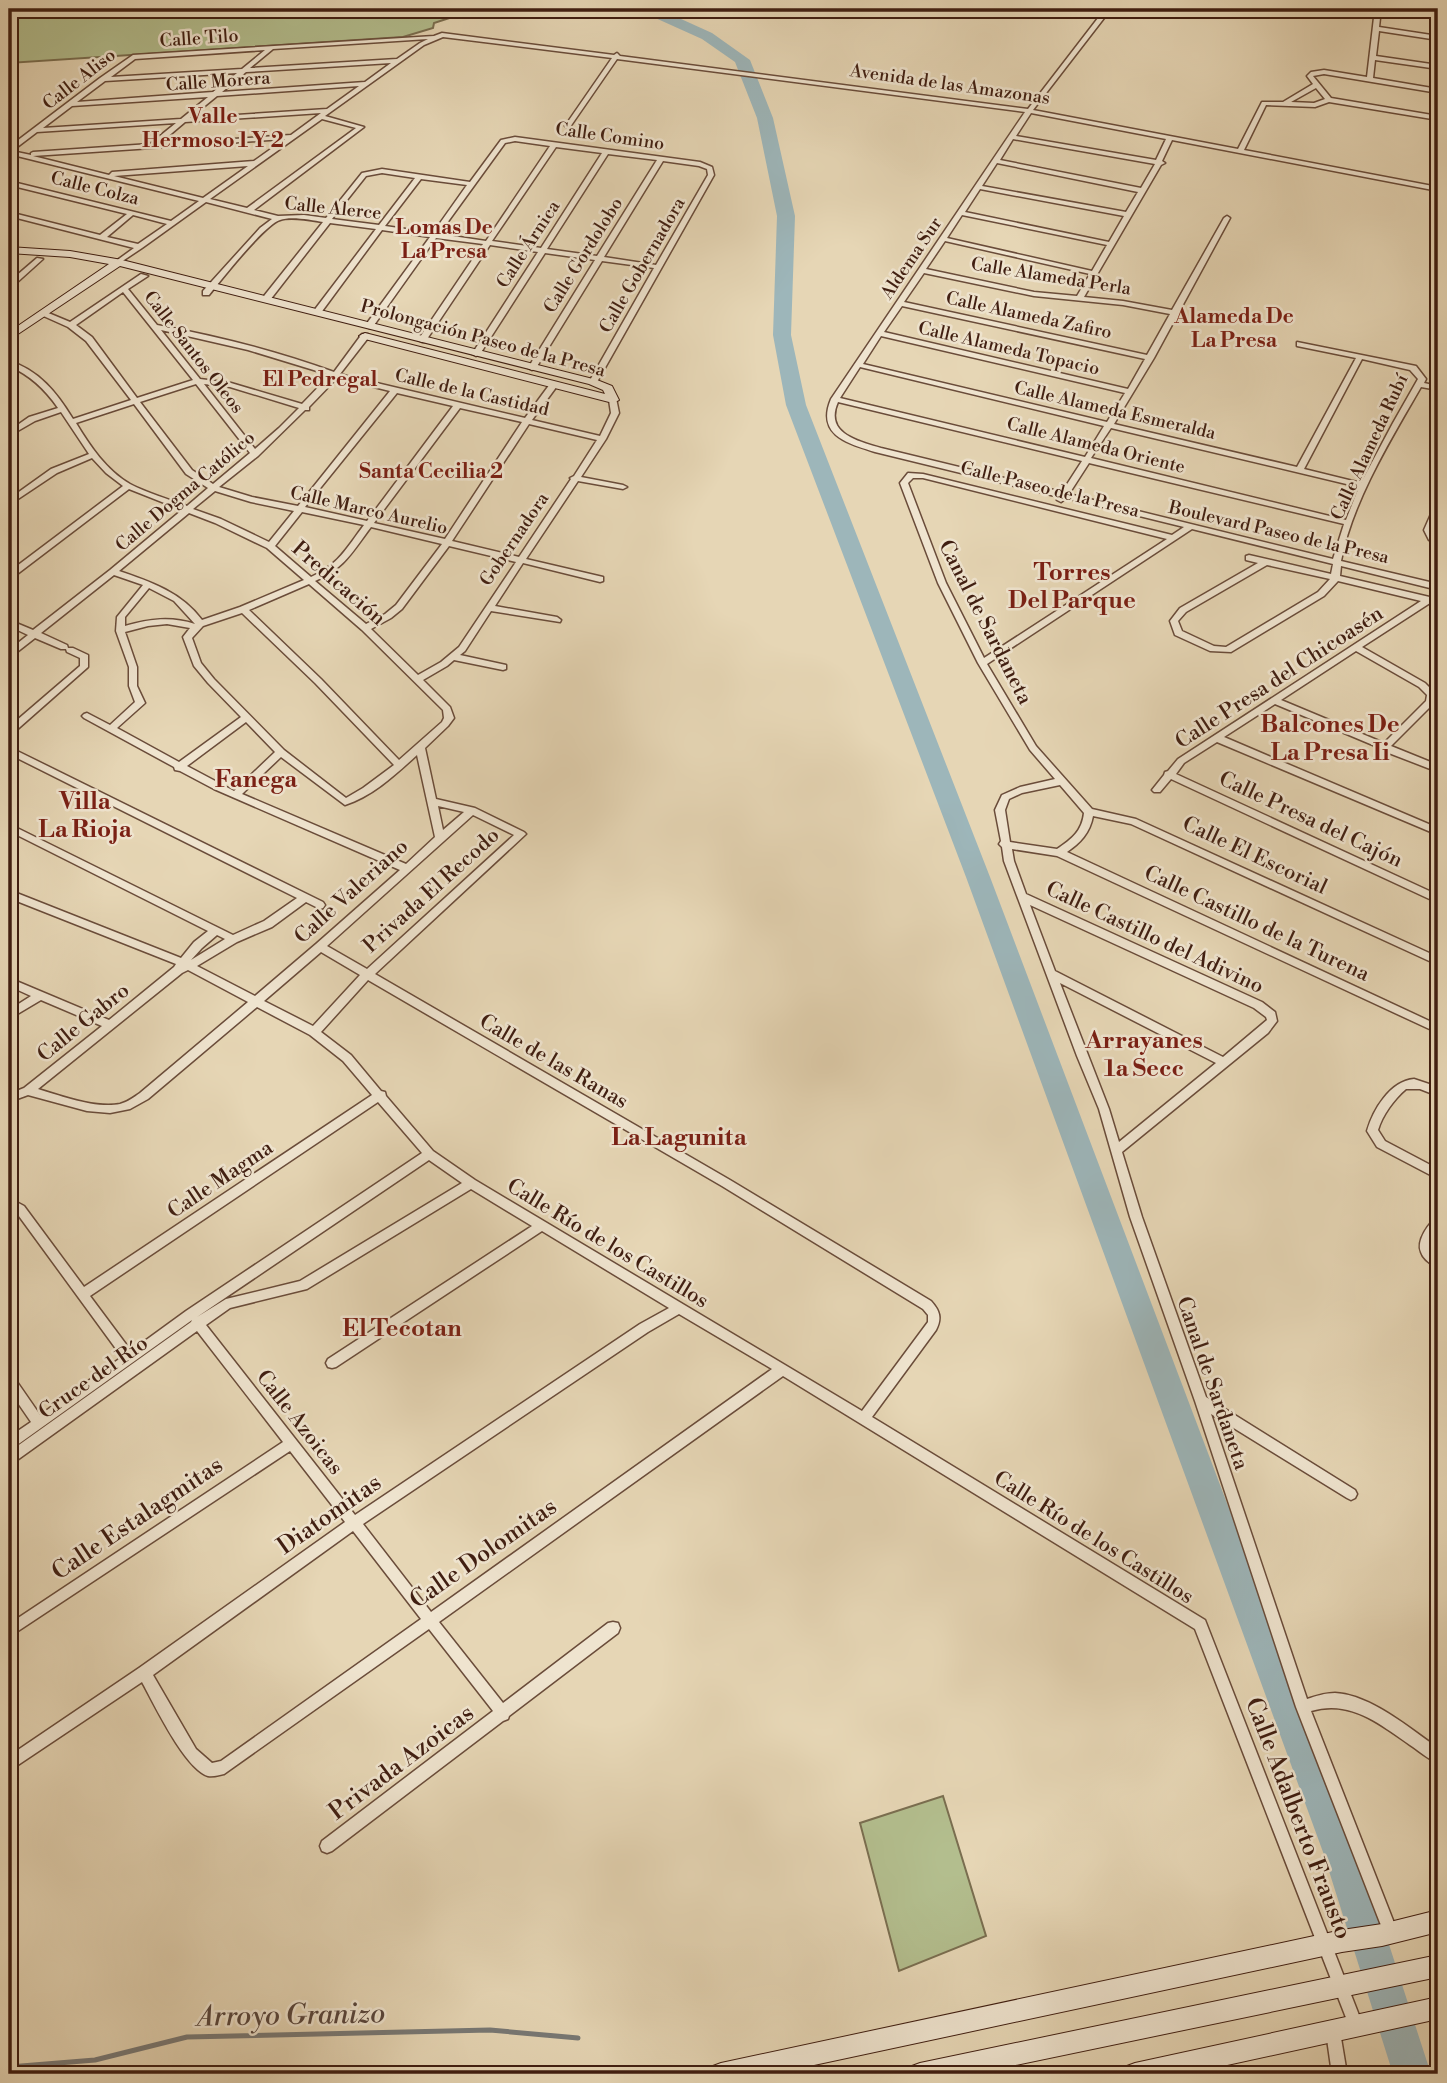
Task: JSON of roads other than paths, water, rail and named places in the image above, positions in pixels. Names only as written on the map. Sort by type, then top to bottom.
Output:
[{"type":"street","name":"Aldema Sur","points":[[835,398],[881,334],[1040,95],[1108,9]]},
{"type":"street","points":[[1370,80],[1378,9]]},
{"type":"street","points":[[1409,9],[1438,13]]},
{"type":"street","points":[[1377,29],[1438,38]]},
{"type":"street","name":"Avenida de las Amazonas","points":[[434,37],[453,34],[1031,110],[1177,141],[1438,189]]},
{"type":"street","points":[[9,337],[114,266],[434,37]]},
{"type":"street","name":"Calle Tilo","points":[[133,57],[434,37]]},
{"type":"street","points":[[152,146],[271,48]]},
{"type":"street","points":[[568,126],[617,55]]},
{"type":"street","name":"Calle Aliso","points":[[9,151],[133,57]]},
{"type":"street","points":[[1374,58],[1438,66]]},
{"type":"street","points":[[102,79],[399,61]]},
{"type":"street","points":[[1329,100],[1310,76],[1313,73],[1335,74],[1438,91]]},
{"type":"street","name":"Calle Morera","points":[[71,104],[366,84]]},
{"type":"street","points":[[1285,103],[1316,85]]},
{"type":"street","points":[[1040,95],[1051,108],[1065,117]]},
{"type":"street","points":[[1240,152],[1264,103],[1315,105],[1329,100],[1438,118]]},
{"type":"street","points":[[36,130],[330,110]]},
{"type":"street","points":[[248,211],[361,127],[321,117]]},
{"type":"street","points":[[21,155],[292,137]]},
{"type":"street","points":[[1012,137],[1159,164]]},
{"type":"street","name":"Calle Comino","points":[[510,139],[706,166]]},
{"type":"street","name":"Calle Dogma Católico","points":[[9,654],[188,510],[306,408],[335,375],[498,146],[510,139]]},
{"type":"street","points":[[1159,164],[1168,139]]},
{"type":"street","points":[[1080,298],[1159,164],[1177,141]]},
{"type":"street","points":[[422,340],[554,145]]},
{"type":"street","name":"Calle Alerce","points":[[9,151],[278,218],[293,216],[326,220],[659,267]]},
{"type":"street","name":"Calle Árnica","points":[[476,354],[606,152]]},
{"type":"street","name":"Calle Gordolobo","points":[[532,368],[661,159]]},
{"type":"street","points":[[997,161],[1143,191]]},
{"type":"street","points":[[101,175],[256,163]]},
{"type":"street","name":"Calle Gobernadora","points":[[593,382],[711,175],[710,168],[706,166]]},
{"type":"street","points":[[267,298],[359,178],[374,171],[471,184]]},
{"type":"street","points":[[317,312],[419,177]]},
{"type":"street","name":"Calle Colza","points":[[9,183],[173,223]]},
{"type":"street","points":[[979,187],[1129,215]]},
{"type":"street","points":[[102,237],[132,213]]},
{"type":"street","points":[[961,213],[1111,244]]},
{"type":"street","points":[[9,214],[140,247]]},
{"type":"street","points":[[210,289],[262,229],[278,218]]},
{"type":"street","points":[[1054,507],[1065,497],[1130,392],[1227,218]]},
{"type":"street","points":[[943,239],[1094,273]]},
{"type":"street","points":[[9,250],[81,256],[114,266]]},
{"type":"street","points":[[9,259],[114,266]]},
{"type":"street","points":[[9,285],[39,260]]},
{"type":"street","name":"Prolongación Paseo de la Presa","points":[[114,266],[367,331],[553,386],[613,400]]},
{"type":"street","name":"Prolongación Paseo de la Presa","points":[[114,266],[144,276],[267,298],[317,312],[367,331],[422,340],[593,382],[608,388],[613,400]]},
{"type":"street","name":"Calle Alameda Perla","points":[[922,271],[1034,294],[1080,298],[1175,313]]},
{"type":"street","name":"Calle Santos Oleos","points":[[144,276],[124,288],[255,454]]},
{"type":"street","points":[[71,325],[124,288]]},
{"type":"street","name":"Calle Alameda Zafiro","points":[[900,303],[1150,358]]},
{"type":"street","points":[[44,314],[71,325],[89,339],[189,472],[214,487]]},
{"type":"street","name":"Calle de la Castidad","points":[[154,327],[197,335],[394,391],[602,439]]},
{"type":"street","name":"Calle Alameda Topacio","points":[[881,334],[1130,392]]},
{"type":"street","points":[[1300,344],[1360,357],[1300,470]]},
{"type":"street","name":"Calle Alameda Rubí","points":[[1335,579],[1335,561],[1365,486],[1422,379],[1417,370],[1360,357]]},
{"type":"street","name":"Predicación","points":[[9,363],[31,372],[44,383],[93,455],[128,486],[271,546],[365,628],[447,709],[449,714],[446,724],[420,747]]},
{"type":"street","name":"Calle Alameda Esmeralda","points":[[859,365],[1365,486]]},
{"type":"street","points":[[71,422],[198,381],[231,385],[306,408]]},
{"type":"street","points":[[1419,384],[1438,388]]},
{"type":"street","points":[[365,628],[399,607],[446,544],[553,386]]},
{"type":"street","points":[[271,546],[394,391]]},
{"type":"street","name":"Boulevard Paseo de la Presa","points":[[835,398],[828,412],[833,426],[850,441],[878,450],[1438,587]]},
{"type":"street","name":"Calle Alameda Oriente","points":[[835,398],[1349,523]]},
{"type":"street","name":"Gobernadora","points":[[417,679],[454,657],[602,439],[615,413],[613,400]]},
{"type":"street","points":[[440,836],[420,747],[352,801],[342,801],[281,752],[246,718],[197,664],[187,637],[198,625],[243,609],[309,578],[326,573],[339,564],[371,525],[458,405]]},
{"type":"street","points":[[9,434],[32,419],[62,409]]},
{"type":"street","points":[[9,503],[54,471],[93,455]]},
{"type":"street","name":"Calle Paseo de la Presa","points":[[916,475],[1175,538]]},
{"type":"street","name":"Canal de Sardaneta","points":[[916,475],[907,477],[904,483],[918,526],[942,583],[982,663],[1033,748],[1062,781],[1005,797],[1001,805],[1004,844],[1082,1056],[1104,1108],[1136,1217],[1201,1401],[1303,1707],[1387,1934]]},
{"type":"street","points":[[574,478],[623,487]]},
{"type":"street","points":[[9,576],[128,486]]},
{"type":"street","name":"Calle Marco Aurelio","points":[[214,487],[600,579]]},
{"type":"street","points":[[1438,507],[1428,530],[1438,542]]},
{"type":"street","points":[[982,663],[1190,527]]},
{"type":"street","points":[[1250,558],[1438,602]]},
{"type":"street","points":[[1265,562],[1183,610],[1174,621],[1178,633],[1213,649],[1228,650],[1321,594],[1335,579]]},
{"type":"street","points":[[113,572],[170,592],[185,604],[198,625]]},
{"type":"street","points":[[112,728],[140,703],[133,686],[133,667],[120,631],[121,617],[148,584]]},
{"type":"street","name":"Calle Presa del Chicoasén","points":[[1157,790],[1181,761],[1428,600]]},
{"type":"street","points":[[488,608],[557,620]]},
{"type":"street","points":[[243,609],[398,764]]},
{"type":"street","points":[[120,631],[146,623],[174,621],[198,625]]},
{"type":"street","points":[[9,623],[85,657],[84,667],[9,732]]},
{"type":"street","points":[[1357,648],[1422,685],[1432,694],[1430,702],[1384,748]]},
{"type":"street","points":[[454,657],[503,667]]},
{"type":"street","points":[[1275,701],[1438,769]]},
{"type":"street","points":[[87,716],[178,768],[405,868]]},
{"type":"street","points":[[178,768],[246,718]]},
{"type":"street","points":[[1219,738],[1438,832]]},
{"type":"street","points":[[9,750],[320,905]]},
{"type":"street","points":[[235,795],[281,752]]},
{"type":"street","name":"Calle Presa del Cajón","points":[[1168,774],[1438,899]]},
{"type":"street","points":[[1004,844],[1059,853],[1079,839],[1088,826],[1089,812],[1062,781]]},
{"type":"street","points":[[433,802],[472,810]]},
{"type":"street","name":"Calle Valeriano","points":[[28,1091],[101,1108],[116,1109],[128,1106],[320,947],[440,836],[472,810]]},
{"type":"street","name":"Privada El Recodo","points":[[314,1032],[367,975],[521,834],[472,810]]},
{"type":"street","name":"Calle El Escorial","points":[[1089,812],[1133,821],[1438,961]]},
{"type":"street","points":[[9,827],[233,939]]},
{"type":"street","name":"Calle Castillo de la Turena","points":[[1059,853],[1438,1029]]},
{"type":"street","name":"Calle Río de los Castillos","points":[[9,894],[183,966],[314,1032],[346,1058],[381,1094],[429,1154],[471,1183],[864,1418],[1200,1625]]},
{"type":"street","points":[[183,966],[268,924],[306,897]]},
{"type":"street","name":"Calle Castillo del Adivino","points":[[1023,897],[1267,1010],[1272,1021],[1265,1030],[1117,1150]]},
{"type":"street","points":[[183,966],[215,931]]},
{"type":"street","name":"Calle de las Ranas","points":[[320,947],[726,1183],[927,1305],[934,1313],[932,1326],[864,1418]]},
{"type":"street","name":"Calle Gabro","points":[[9,1098],[28,1091],[183,966]]},
{"type":"street","points":[[1052,974],[1223,1062]]},
{"type":"street","points":[[9,982],[110,1025]]},
{"type":"street","points":[[9,1016],[39,996]]},
{"type":"street","points":[[1438,1092],[1418,1083],[1404,1084],[1395,1091],[1372,1131],[1381,1144],[1438,1174]]},
{"type":"street","name":"Calle Magma","points":[[82,1295],[381,1094]]},
{"type":"street","points":[[195,1320],[429,1154]]},
{"type":"street","points":[[195,1320],[243,1297],[282,1293],[303,1285],[471,1183]]},
{"type":"street","points":[[9,1203],[20,1209],[130,1359]]},
{"type":"street","points":[[1438,1222],[1427,1237],[1426,1245],[1430,1257],[1438,1263]]},
{"type":"street","points":[[332,1363],[541,1226]]},
{"type":"street","name":"Diatomitas","points":[[9,1764],[144,1673],[354,1523],[644,1328],[679,1308]]},
{"type":"street","name":"Cruce del Río","points":[[9,1444],[130,1359],[195,1320]]},
{"type":"street","name":"Cruce del Río","points":[[9,1459],[195,1320]]},
{"type":"street","name":"Calle Azoicas","points":[[195,1320],[429,1619]]},
{"type":"street","name":"Calle Dolomitas","points":[[144,1673],[191,1754],[210,1770],[224,1767],[781,1370]]},
{"type":"street","points":[[9,1380],[38,1422]]},
{"type":"street","points":[[1201,1401],[1351,1494]]},
{"type":"street","name":"Calle Estalagmitas","points":[[10,1626],[291,1443]]},
{"type":"street","name":"Privada Azoicas","points":[[429,1619],[503,1714]]},
{"type":"street","name":"Calle Adalberto Frausto","points":[[1200,1625],[1333,1943],[1363,2026]]},
{"type":"street","name":"Privada Azoicas","points":[[327,1846],[613,1628]]},
{"type":"street","points":[[1303,1707],[1326,1700],[1342,1701],[1359,1707],[1438,1756]]},
{"type":"street","points":[[720,2074],[1438,1921]]},
{"type":"street","points":[[920,2074],[1438,1965]]},
{"type":"street","points":[[1135,2074],[1438,2008]]},
{"type":"street","points":[[1333,2032],[1340,2074]]},
{"type":"waterway","points":[[647,9],[707,36],[742,60],[765,118],[786,216],[782,335],[796,405],[978,877],[1341,1852],[1412,2074]]},
{"type":"waterway","name":"Arroyo Granizo","points":[[9,2067],[95,2060],[187,2037],[490,2030],[578,2038]]},
{"type":"district","name":"Valle Hermoso 1 Y 2","points":[[213,128]]},
{"type":"district","name":"Lomas De La Presa","points":[[444,239]]},
{"type":"district","name":"Alameda De La Presa","points":[[1234,328]]},
{"type":"district","name":"El Pedregal","points":[[320,379]]},
{"type":"district","name":"Santa Cecilia 2","points":[[431,471]]},
{"type":"district","name":"Torres Del Parque","points":[[1072,586]]},
{"type":"district","name":"Balcones De La Presa Ii","points":[[1330,738]]},
{"type":"district","name":"Fanega","points":[[256,779]]},
{"type":"district","name":"Villa La Rioja","points":[[85,815]]},
{"type":"district","name":"Arrayanes 1a Secc","points":[[1144,1054]]},
{"type":"district","name":"La Lagunita","points":[[679,1137]]},
{"type":"district","name":"El Tecotan","points":[[402,1328]]}]
